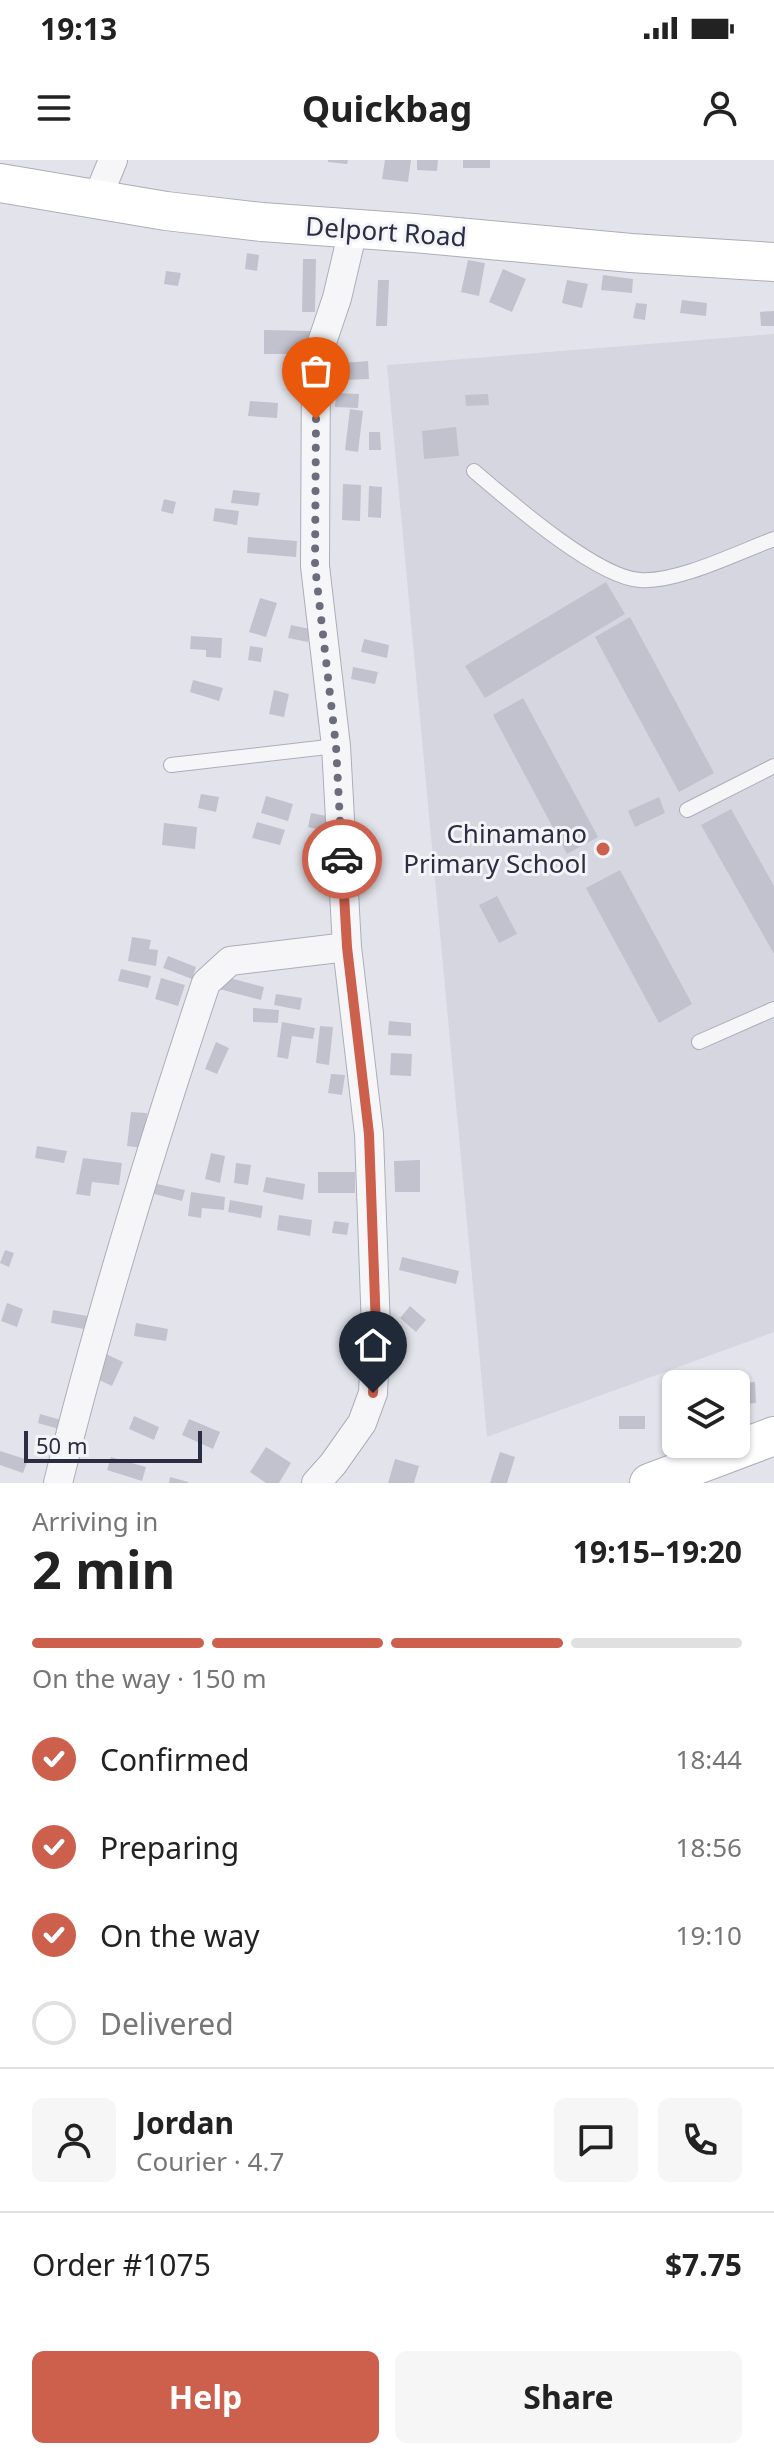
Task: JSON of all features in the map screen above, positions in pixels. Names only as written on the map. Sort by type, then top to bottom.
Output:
[{"type":"street","points":[[97,199],[113,160]]},
{"type":"street","name":"Delport Road","points":[[0,183],[166,211],[353,230],[774,262]]},
{"type":"street","points":[[316,1483],[362,1423],[373,1393],[376,1329],[369,1134],[347,947],[336,746],[315,566],[316,360],[337,298],[353,230]]},
{"type":"street","points":[[58,1483],[86,1369],[121,1250],[206,983],[230,961],[347,947]]},
{"type":"street","points":[[649,1483],[774,1436]]},
{"type":"lane","points":[[474,471],[527,516],[611,573],[641,581],[682,573],[774,539]]},
{"type":"lane","points":[[171,765],[336,746]]},
{"type":"lane","points":[[687,810],[774,766]]},
{"type":"lane","points":[[699,1042],[774,1009]]},
{"type":"shaded area","name":"Chinamano Primary School","points":[[774,334],[774,1332],[670,1370],[662,1370],[662,1373],[487,1437],[387,365]]},
{"type":"building","points":[[328,160],[348,160],[347,164]]},
{"type":"building","points":[[385,160],[411,160],[408,182],[382,179]]},
{"type":"building","points":[[417,160],[438,160],[437,171],[417,170]]},
{"type":"building","points":[[463,160],[490,160],[490,168],[463,168]]},
{"type":"building","points":[[247,253],[259,255],[257,271],[245,269]]},
{"type":"building","points":[[303,259],[316,259],[315,312],[302,312]]},
{"type":"building","points":[[468,260],[485,263],[479,296],[461,292]]},
{"type":"building","points":[[503,269],[526,279],[512,312],[489,302]]},
{"type":"building","points":[[166,271],[181,273],[178,286],[164,284]]},
{"type":"building","points":[[603,275],[633,279],[632,293],[601,290]]},
{"type":"building","points":[[378,280],[389,280],[387,326],[376,326]]},
{"type":"building","points":[[567,280],[588,284],[582,308],[562,303]]},
{"type":"building","points":[[682,300],[707,303],[706,316],[680,313]]},
{"type":"building","points":[[636,303],[647,304],[645,320],[633,318]]},
{"type":"building","points":[[774,311],[774,326],[761,326],[760,312]]},
{"type":"building","points":[[264,330],[310,331],[310,354],[264,354]]},
{"type":"building","points":[[368,361],[369,379],[343,380],[342,363]]},
{"type":"building","points":[[336,393],[359,394],[358,408],[335,407]]},
{"type":"building","points":[[488,394],[489,405],[466,406],[465,395]]},
{"type":"building","points":[[250,401],[278,403],[277,418],[248,416]]},
{"type":"building","points":[[350,409],[363,411],[358,452],[345,450]]},
{"type":"building","points":[[456,427],[459,456],[424,459],[422,431]]},
{"type":"building","points":[[369,432],[380,432],[381,450],[369,450]]},
{"type":"building","points":[[343,484],[361,485],[360,521],[342,520]]},
{"type":"building","points":[[369,486],[382,487],[381,518],[368,517]]},
{"type":"building","points":[[233,490],[260,493],[258,506],[231,503]]},
{"type":"building","points":[[164,499],[176,502],[173,514],[161,511]]},
{"type":"building","points":[[215,508],[239,511],[237,525],[213,521]]},
{"type":"building","points":[[248,537],[297,541],[296,557],[247,553]]},
{"type":"building","points":[[606,582],[625,614],[485,698],[465,666]]},
{"type":"building","points":[[260,598],[277,603],[266,637],[249,632]]},
{"type":"building","points":[[630,617],[714,773],[679,792],[595,637]]},
{"type":"building","points":[[291,625],[310,629],[308,642],[288,638]]},
{"type":"building","points":[[191,636],[222,638],[221,658],[206,657],[206,650],[190,649]]},
{"type":"building","points":[[364,639],[389,645],[387,658],[361,652]]},
{"type":"building","points":[[250,646],[263,648],[261,662],[248,660]]},
{"type":"building","points":[[353,667],[378,672],[375,684],[351,679]]},
{"type":"building","points":[[193,680],[223,688],[219,701],[190,692]]},
{"type":"building","points":[[274,690],[289,694],[284,717],[269,714]]},
{"type":"building","points":[[523,698],[598,837],[567,854],[493,715]]},
{"type":"building","points":[[201,794],[219,797],[216,812],[198,808]]},
{"type":"building","points":[[266,796],[293,804],[288,821],[261,813]]},
{"type":"building","points":[[659,797],[665,813],[635,827],[628,811]]},
{"type":"building","points":[[731,809],[774,886],[774,954],[701,825]]},
{"type":"building","points":[[311,813],[332,817],[329,832],[308,827]]},
{"type":"building","points":[[257,822],[285,830],[280,845],[252,838]]},
{"type":"building","points":[[164,823],[197,827],[195,849],[162,845]]},
{"type":"building","points":[[311,840],[338,845],[336,860],[308,856]]},
{"type":"building","points":[[620,870],[692,1004],[659,1023],[586,888]]},
{"type":"building","points":[[497,896],[517,934],[499,943],[479,905]]},
{"type":"building","points":[[132,937],[151,940],[149,949],[158,950],[156,966],[128,961]]},
{"type":"building","points":[[168,956],[196,967],[192,979],[163,968]]},
{"type":"building","points":[[121,969],[151,976],[148,988],[118,981]]},
{"type":"building","points":[[222,976],[264,987],[261,1000],[219,989]]},
{"type":"building","points":[[161,978],[185,985],[178,1006],[155,999]]},
{"type":"building","points":[[276,994],[302,998],[300,1010],[274,1005]]},
{"type":"building","points":[[253,1008],[279,1010],[278,1023],[253,1022]]},
{"type":"building","points":[[389,1021],[411,1023],[411,1036],[388,1035]]},
{"type":"building","points":[[282,1022],[315,1028],[313,1039],[292,1036],[288,1059],[277,1057]]},
{"type":"building","points":[[320,1026],[333,1027],[329,1065],[316,1063]]},
{"type":"building","points":[[216,1042],[229,1048],[217,1074],[205,1069]]},
{"type":"building","points":[[391,1053],[412,1054],[411,1076],[390,1075]]},
{"type":"building","points":[[331,1074],[345,1075],[342,1095],[328,1093]]},
{"type":"building","points":[[131,1112],[147,1113],[143,1148],[127,1146]]},
{"type":"building","points":[[37,1146],[67,1151],[64,1163],[35,1158]]},
{"type":"building","points":[[211,1153],[225,1156],[220,1183],[205,1179]]},
{"type":"building","points":[[83,1158],[122,1163],[119,1185],[92,1182],[90,1196],[76,1194]]},
{"type":"building","points":[[420,1160],[420,1192],[395,1192],[394,1161]]},
{"type":"building","points":[[236,1163],[251,1165],[248,1185],[234,1183]]},
{"type":"building","points":[[318,1172],[355,1172],[355,1193],[318,1193]]},
{"type":"building","points":[[266,1177],[305,1184],[303,1200],[263,1192]]},
{"type":"building","points":[[143,1181],[185,1190],[182,1201],[154,1194],[151,1205],[138,1202]]},
{"type":"building","points":[[191,1192],[225,1197],[224,1210],[202,1208],[201,1218],[188,1216]]},
{"type":"building","points":[[230,1200],[263,1206],[261,1218],[228,1212]]},
{"type":"building","points":[[279,1215],[312,1220],[310,1236],[277,1230]]},
{"type":"building","points":[[334,1221],[349,1223],[347,1235],[332,1233]]},
{"type":"building","points":[[5,1250],[14,1253],[9,1267],[0,1263]]},
{"type":"building","points":[[402,1257],[459,1271],[456,1284],[399,1270]]},
{"type":"building","points":[[7,1303],[23,1309],[17,1327],[1,1321]]},
{"type":"building","points":[[410,1306],[426,1320],[416,1332],[400,1318]]},
{"type":"building","points":[[53,1310],[93,1317],[90,1330],[51,1323]]},
{"type":"building","points":[[136,1323],[168,1329],[166,1341],[134,1336]]},
{"type":"building","points":[[104,1353],[123,1362],[112,1386],[93,1377]]},
{"type":"building","points":[[755,1382],[756,1403],[750,1404],[750,1383]]},
{"type":"building","points":[[40,1414],[68,1422],[66,1431],[38,1423]]},
{"type":"building","points":[[134,1416],[159,1427],[154,1440],[129,1429]]},
{"type":"building","points":[[619,1416],[645,1416],[645,1429],[619,1429]]},
{"type":"building","points":[[189,1419],[220,1432],[213,1449],[182,1435]]},
{"type":"building","points":[[266,1447],[291,1463],[279,1483],[266,1483],[250,1472]]},
{"type":"building","points":[[0,1451],[28,1460],[23,1473],[0,1465]]},
{"type":"building","points":[[500,1452],[515,1457],[507,1483],[490,1483]]},
{"type":"building","points":[[111,1457],[146,1467],[142,1481],[107,1470]]},
{"type":"building","points":[[395,1459],[419,1466],[414,1483],[388,1483]]},
{"type":"building","points":[[170,1477],[188,1482],[188,1483],[169,1483]]},
{"type":"way so far","points":[[316,419],[315,566],[336,746],[342,859]]},
{"type":"place","name":"Chinamano Primary School","points":[[603,849]]},
{"type":"route","points":[[342,859],[347,947],[369,1134],[376,1329],[373,1393]]}]
